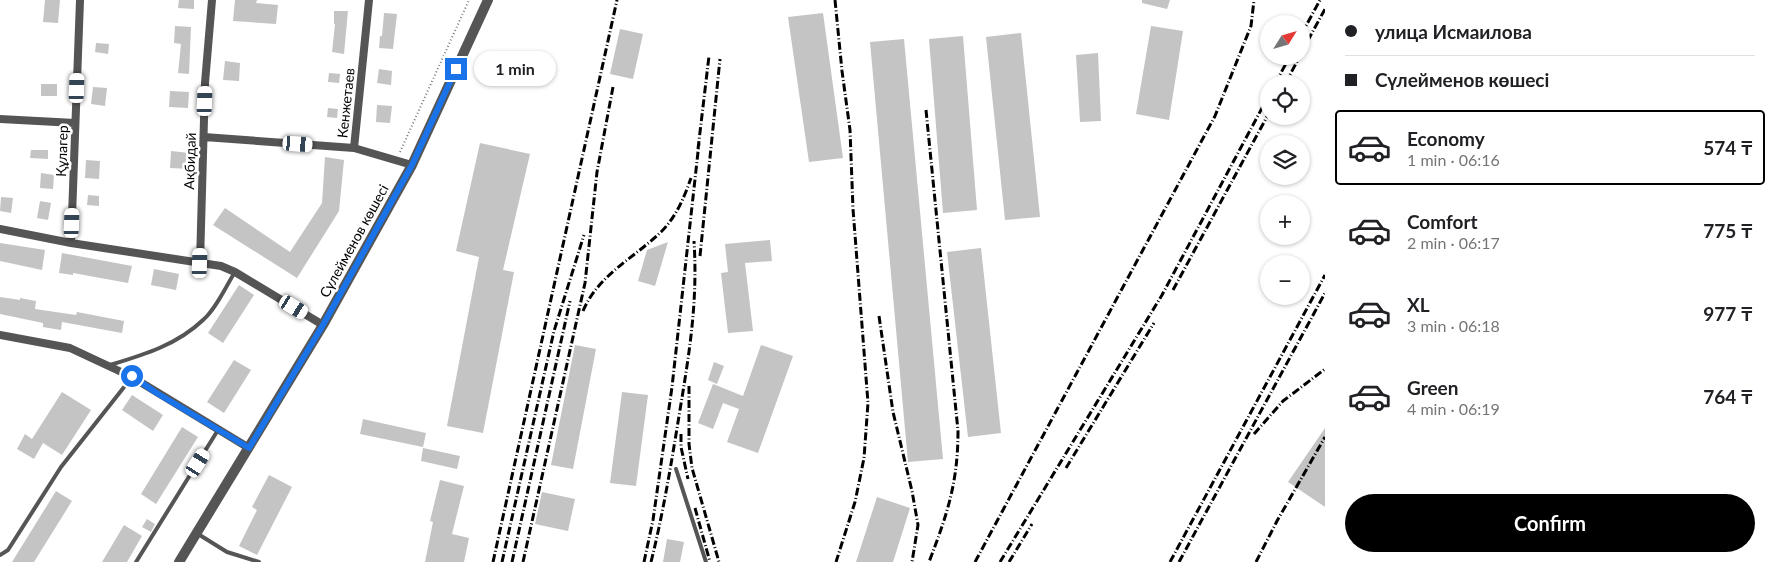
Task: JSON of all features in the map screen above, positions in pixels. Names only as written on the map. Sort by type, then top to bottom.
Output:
[{"type":"street","name":"Құлагер","points":[[71,243],[80,0]]},
{"type":"street","name":"Ақбидай","points":[[200,263],[205,83],[212,0]]},
{"type":"street","name":"Кенжетаев","points":[[369,0],[354,148],[412,165]]},
{"type":"street","name":"Сүлейменов көшесі","points":[[179,562],[323,325],[412,165],[488,0]]},
{"type":"street","points":[[0,119],[75,123]]},
{"type":"street","points":[[204,137],[354,148]]},
{"type":"street","points":[[0,230],[221,266],[235,272],[323,325]]},
{"type":"street","points":[[0,335],[70,348],[132,376],[249,448]]},
{"type":"lane","points":[[107,365],[150,353],[183,336],[204,319],[235,272]]},
{"type":"lane","points":[[0,561],[2,554],[8,550],[60,467],[132,376]]},
{"type":"lane","points":[[136,562],[218,430]]},
{"type":"lane","points":[[676,469],[706,562]]},
{"type":"lane","points":[[197,534],[227,552],[259,562]]},
{"type":"path","points":[[396,161],[469,0]]},
{"type":"building","points":[[45,0],[60,0],[58,23],[43,22]]},
{"type":"building","points":[[179,0],[194,0],[194,9],[178,8]]},
{"type":"building","points":[[235,0],[257,0],[256,3],[278,5],[276,24],[233,21]]},
{"type":"building","points":[[1142,0],[1170,0],[1167,9],[1142,3]]},
{"type":"building","points":[[334,11],[348,11],[344,54],[332,52],[335,24]]},
{"type":"building","points":[[384,13],[397,14],[393,49],[379,48]]},
{"type":"building","points":[[823,13],[843,158],[809,162],[788,17]]},
{"type":"building","points":[[175,26],[191,27],[189,74],[178,73],[181,44],[174,43]]},
{"type":"building","points":[[1151,26],[1183,31],[1169,120],[1136,114]]},
{"type":"building","points":[[620,29],[643,34],[633,79],[610,74]]},
{"type":"building","points":[[1021,33],[1040,217],[1005,220],[986,37]]},
{"type":"building","points":[[963,36],[977,210],[943,213],[929,39]]},
{"type":"building","points":[[904,39],[943,459],[908,462],[870,42]]},
{"type":"building","points":[[96,43],[109,44],[108,54],[95,52]]},
{"type":"building","points":[[1098,53],[1101,121],[1080,122],[1076,55]]},
{"type":"building","points":[[225,61],[240,63],[239,81],[223,80]]},
{"type":"building","points":[[379,69],[392,71],[391,85],[377,83]]},
{"type":"building","points":[[329,73],[340,74],[339,83],[328,82]]},
{"type":"building","points":[[41,84],[57,84],[57,96],[41,96]]},
{"type":"building","points":[[93,87],[107,88],[105,106],[91,104]]},
{"type":"building","points":[[170,91],[189,92],[188,108],[169,107]]},
{"type":"building","points":[[377,105],[392,106],[390,123],[376,122]]},
{"type":"building","points":[[328,108],[338,109],[337,118],[327,117]]},
{"type":"building","points":[[480,143],[530,154],[503,270],[514,272],[483,433],[447,426],[479,257],[456,251]]},
{"type":"building","points":[[31,150],[48,150],[48,159],[30,158]]},
{"type":"building","points":[[171,151],[190,153],[189,169],[170,168]]},
{"type":"building","points":[[325,157],[344,160],[339,211],[297,278],[213,225],[225,208],[290,252],[322,203]]},
{"type":"building","points":[[86,160],[100,161],[99,179],[85,178]]},
{"type":"building","points":[[41,173],[54,175],[53,189],[40,188]]},
{"type":"building","points":[[88,195],[99,196],[99,206],[87,205]]},
{"type":"building","points":[[1,197],[13,198],[11,213],[0,211]]},
{"type":"building","points":[[40,201],[51,203],[48,220],[37,218]]},
{"type":"building","points":[[770,240],[772,261],[745,263],[753,331],[728,333],[721,273],[728,272],[725,244]]},
{"type":"building","points":[[668,242],[655,286],[638,281],[647,250]]},
{"type":"building","points":[[0,243],[45,250],[42,270],[0,261]]},
{"type":"building","points":[[981,248],[1001,433],[968,437],[947,252]]},
{"type":"building","points":[[62,253],[132,266],[128,283],[73,273],[73,275],[59,273]]},
{"type":"building","points":[[154,269],[179,274],[176,290],[151,285]]},
{"type":"building","points":[[239,285],[254,295],[223,343],[208,333]]},
{"type":"building","points":[[0,297],[36,301],[35,309],[76,315],[77,312],[124,321],[122,333],[62,322],[61,330],[43,327],[43,323],[0,314]]},
{"type":"building","points":[[575,345],[596,349],[573,469],[551,465]]},
{"type":"building","points":[[761,345],[793,356],[758,453],[727,442],[739,409],[723,403],[713,429],[698,423],[713,384],[743,396]]},
{"type":"building","points":[[234,360],[251,370],[224,413],[207,402]]},
{"type":"building","points":[[714,362],[724,366],[717,384],[708,380]]},
{"type":"building","points":[[62,392],[91,410],[62,455],[43,443],[34,459],[17,449],[25,434],[32,439]]},
{"type":"building","points":[[622,392],[648,395],[636,486],[610,483]]},
{"type":"building","points":[[132,395],[163,415],[153,431],[122,410]]},
{"type":"building","points":[[363,419],[426,433],[423,447],[360,434]]},
{"type":"building","points":[[182,427],[198,437],[156,504],[141,494]]},
{"type":"building","points":[[1325,428],[1325,507],[1288,482]]},
{"type":"building","points":[[423,448],[460,456],[457,469],[421,461]]},
{"type":"building","points":[[269,475],[292,487],[257,555],[239,546],[257,510],[252,507]]},
{"type":"building","points":[[440,480],[464,486],[452,534],[469,538],[464,562],[425,562],[433,522],[430,521]]},
{"type":"building","points":[[56,491],[72,501],[34,562],[12,562]]},
{"type":"building","points":[[542,492],[575,499],[568,531],[535,524]]},
{"type":"building","points":[[877,497],[910,508],[893,562],[856,562]]},
{"type":"building","points":[[147,519],[155,524],[151,532],[142,527]]},
{"type":"building","points":[[124,525],[142,536],[127,562],[102,562]]},
{"type":"building","points":[[667,539],[684,542],[680,562],[663,562]]},
{"type":"railway","points":[[493,562],[617,0]]},
{"type":"railway","points":[[835,0],[850,130],[853,209],[868,403],[864,458],[855,502],[836,562]]},
{"type":"railway","points":[[975,562],[1215,116],[1251,26],[1254,0]]},
{"type":"railway","points":[[1310,18],[1320,0]]},
{"type":"railway","points":[[1310,36],[1325,9]]},
{"type":"railway","points":[[698,149],[709,56]]},
{"type":"railway","points":[[700,256],[720,59]]},
{"type":"railway","points":[[1280,75],[1285,65]]},
{"type":"railway","points":[[1290,75],[1295,65]]},
{"type":"railway","points":[[523,562],[585,283],[597,172],[613,87]]},
{"type":"railway","points":[[926,110],[958,431],[954,483],[929,562]]},
{"type":"railway","points":[[1000,562],[1162,295],[1260,112]]},
{"type":"railway","points":[[1173,290],[1262,125]]},
{"type":"railway","points":[[644,562],[653,520],[672,387],[699,143]]},
{"type":"railway","points":[[583,311],[590,298],[607,277],[651,241],[671,220],[679,207],[691,178]]},
{"type":"railway","points":[[502,562],[554,331],[584,235]]},
{"type":"railway","points":[[651,562],[666,489],[689,350],[694,308],[694,241]]},
{"type":"railway","points":[[1170,562],[1325,275]]},
{"type":"railway","points":[[1179,562],[1325,293]]},
{"type":"railway","points":[[512,562],[570,301]]},
{"type":"railway","points":[[879,316],[893,412],[918,525],[912,562]]},
{"type":"railway","points":[[1066,468],[1154,323]]},
{"type":"railway","points":[[1254,434],[1283,401],[1325,369]]},
{"type":"railway","points":[[689,386],[689,444],[692,468],[719,562]]},
{"type":"railway","points":[[681,434],[681,447],[688,479]]},
{"type":"railway","points":[[1256,562],[1325,437]]},
{"type":"railway","points":[[695,508],[710,562]]},
{"type":"railway","points":[[1009,562],[1032,524]]},
{"type":"route","points":[[132,376],[155,392],[249,448],[323,325],[412,165],[456,69]]}]
